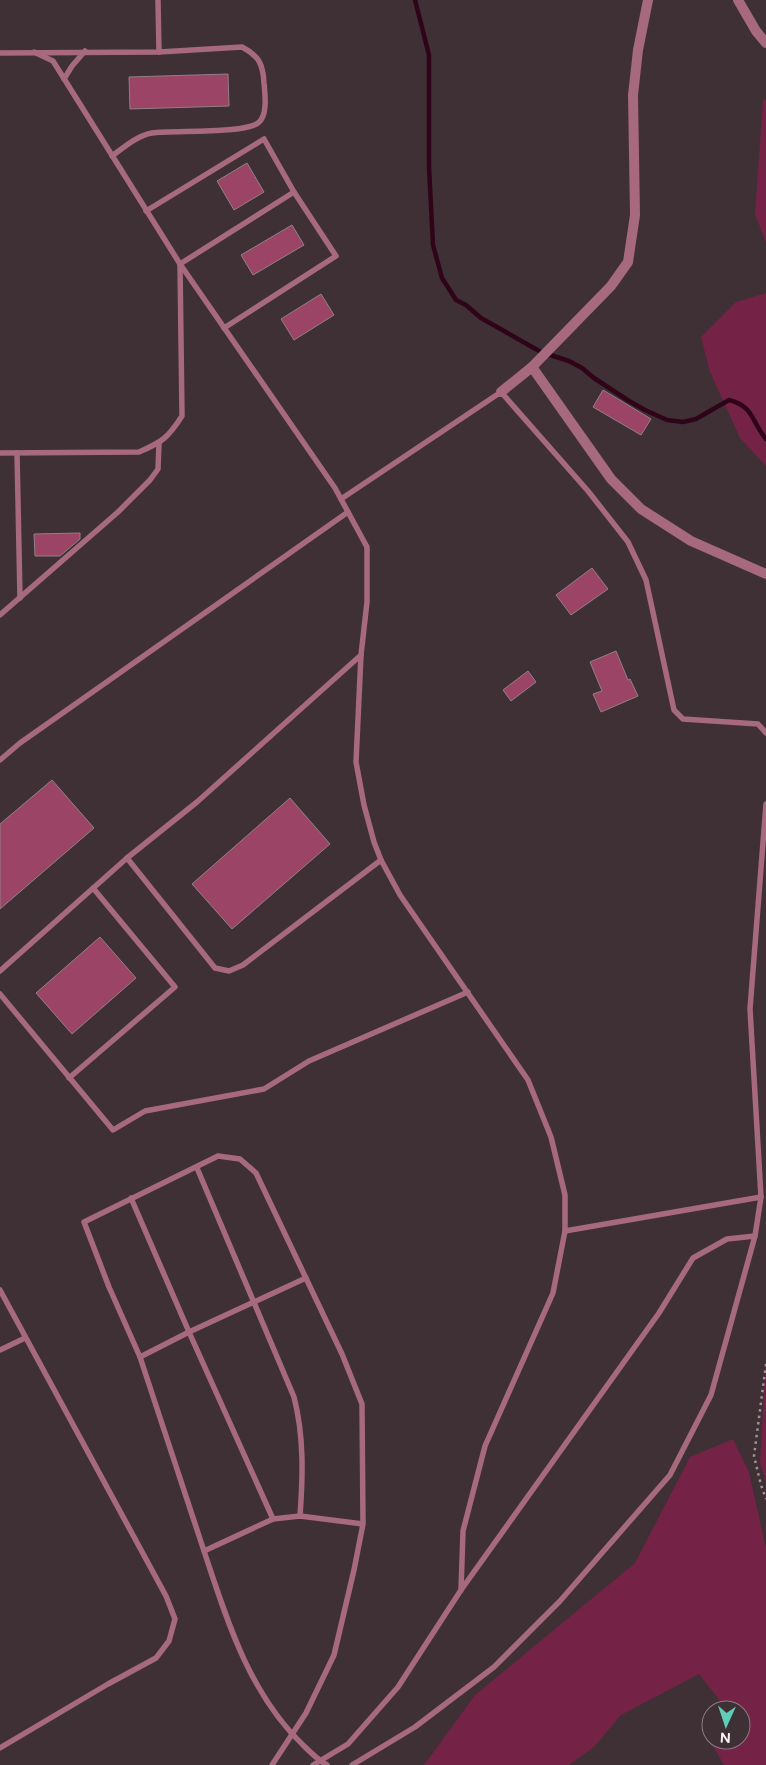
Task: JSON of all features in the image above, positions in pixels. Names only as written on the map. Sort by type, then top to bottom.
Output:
[{"type":"street","points":[[501,392],[532,367],[611,286],[628,262],[635,216],[633,95],[638,50],[648,0]]},
{"type":"street","points":[[738,0],[756,31],[766,43]]},
{"type":"street","points":[[532,367],[567,414],[611,479],[642,509],[691,541],[766,574]]},
{"type":"lane","points":[[158,0],[159,52]]},
{"type":"lane","points":[[0,53],[159,52],[242,47],[254,53],[262,66],[264,82],[264,113],[258,123],[243,128],[150,133],[112,156]]},
{"type":"lane","points":[[64,79],[85,51]]},
{"type":"lane","points":[[34,52],[53,61],[180,264],[341,499],[367,547],[367,602],[361,655],[356,762],[364,805],[381,860],[400,896],[528,1080],[552,1137],[565,1195],[565,1231],[553,1292],[484,1446],[463,1531],[461,1590]]},
{"type":"lane","points":[[146,211],[264,140],[294,192],[336,256],[224,328]]},
{"type":"lane","points":[[180,264],[294,192]]},
{"type":"lane","points":[[0,454],[139,452],[159,443],[171,433],[182,416],[180,264]]},
{"type":"lane","points":[[341,499],[501,392],[588,491],[628,542],[646,580],[674,710],[683,719],[758,724],[766,733]]},
{"type":"lane","points":[[0,615],[118,512],[150,480],[158,468],[159,443]]},
{"type":"lane","points":[[17,453],[20,598]]},
{"type":"lane","points":[[0,760],[20,743],[348,512]]},
{"type":"lane","points":[[0,971],[127,858],[198,802],[361,655]]},
{"type":"lane","points":[[352,1765],[415,1727],[494,1666],[560,1601],[670,1474],[711,1395],[755,1236],[761,1197],[750,1009],[766,804]]},
{"type":"lane","points":[[127,858],[215,968],[229,971],[244,966],[381,860]]},
{"type":"lane","points":[[69,1078],[175,987],[93,888]]},
{"type":"lane","points":[[0,994],[112,1130],[145,1111],[264,1089],[310,1061],[468,992]]},
{"type":"lane","points":[[272,1765],[292,1735],[306,1713],[334,1655],[363,1524],[362,1404],[342,1354],[256,1173],[240,1159],[218,1156],[84,1222],[109,1287],[140,1357],[229,1627],[261,1694],[292,1735],[320,1761],[327,1765]]},
{"type":"lane","points":[[197,1168],[294,1397],[300,1420],[303,1472],[300,1516]]},
{"type":"lane","points":[[565,1231],[761,1197]]},
{"type":"lane","points":[[131,1198],[273,1519]]},
{"type":"lane","points":[[313,1765],[348,1744],[398,1687],[461,1590],[543,1472],[659,1313],[693,1258],[727,1239],[755,1236]]},
{"type":"lane","points":[[140,1357],[189,1332],[306,1278]]},
{"type":"lane","points":[[0,1290],[166,1596],[175,1619],[169,1641],[156,1658],[0,1748]]},
{"type":"lane","points":[[0,1350],[25,1338]]},
{"type":"lane","points":[[204,1551],[273,1519],[300,1516],[363,1524]]},
{"type":"path","points":[[766,1364],[754,1456],[766,1498]]},
{"type":"shaded area","points":[[763,99],[766,100],[766,243],[755,214]]},
{"type":"shaded area","points":[[766,293],[766,466],[740,438],[710,372],[701,337],[736,302]]},
{"type":"shaded area","points":[[766,1357],[766,1482],[760,1463]]},
{"type":"shaded area","points":[[733,1439],[749,1472],[766,1548],[766,1765],[724,1765],[715,1750],[751,1750],[751,1700],[719,1700],[699,1674],[621,1715],[594,1747],[569,1765],[424,1765],[475,1695],[635,1563],[690,1457]]},
{"type":"building","points":[[228,74],[229,106],[130,109],[129,77]]},
{"type":"building","points":[[247,163],[264,192],[234,210],[217,181]]},
{"type":"building","points":[[292,225],[304,245],[253,275],[241,255]]},
{"type":"building","points":[[321,294],[334,315],[294,340],[281,319]]},
{"type":"building","points":[[603,390],[651,419],[641,435],[593,407]]},
{"type":"building","points":[[80,533],[80,539],[60,556],[35,556],[34,534]]},
{"type":"building","points":[[592,568],[608,589],[571,615],[556,595]]},
{"type":"building","points":[[616,651],[628,680],[630,679],[638,696],[601,712],[593,694],[602,691],[590,662]]},
{"type":"building","points":[[528,671],[536,682],[511,701],[503,690]]},
{"type":"building","points":[[52,780],[94,828],[0,909],[0,824]]},
{"type":"building","points":[[290,798],[330,844],[232,929],[192,884]]},
{"type":"building","points":[[100,937],[136,978],[72,1034],[36,993]]},
{"type":"waterway","points":[[415,0],[429,55],[429,167],[433,245],[442,278],[456,300],[466,305],[481,318],[541,352],[569,361],[582,368],[629,401],[667,420],[683,422],[696,419],[729,400],[743,406],[748,411],[766,439]]}]
